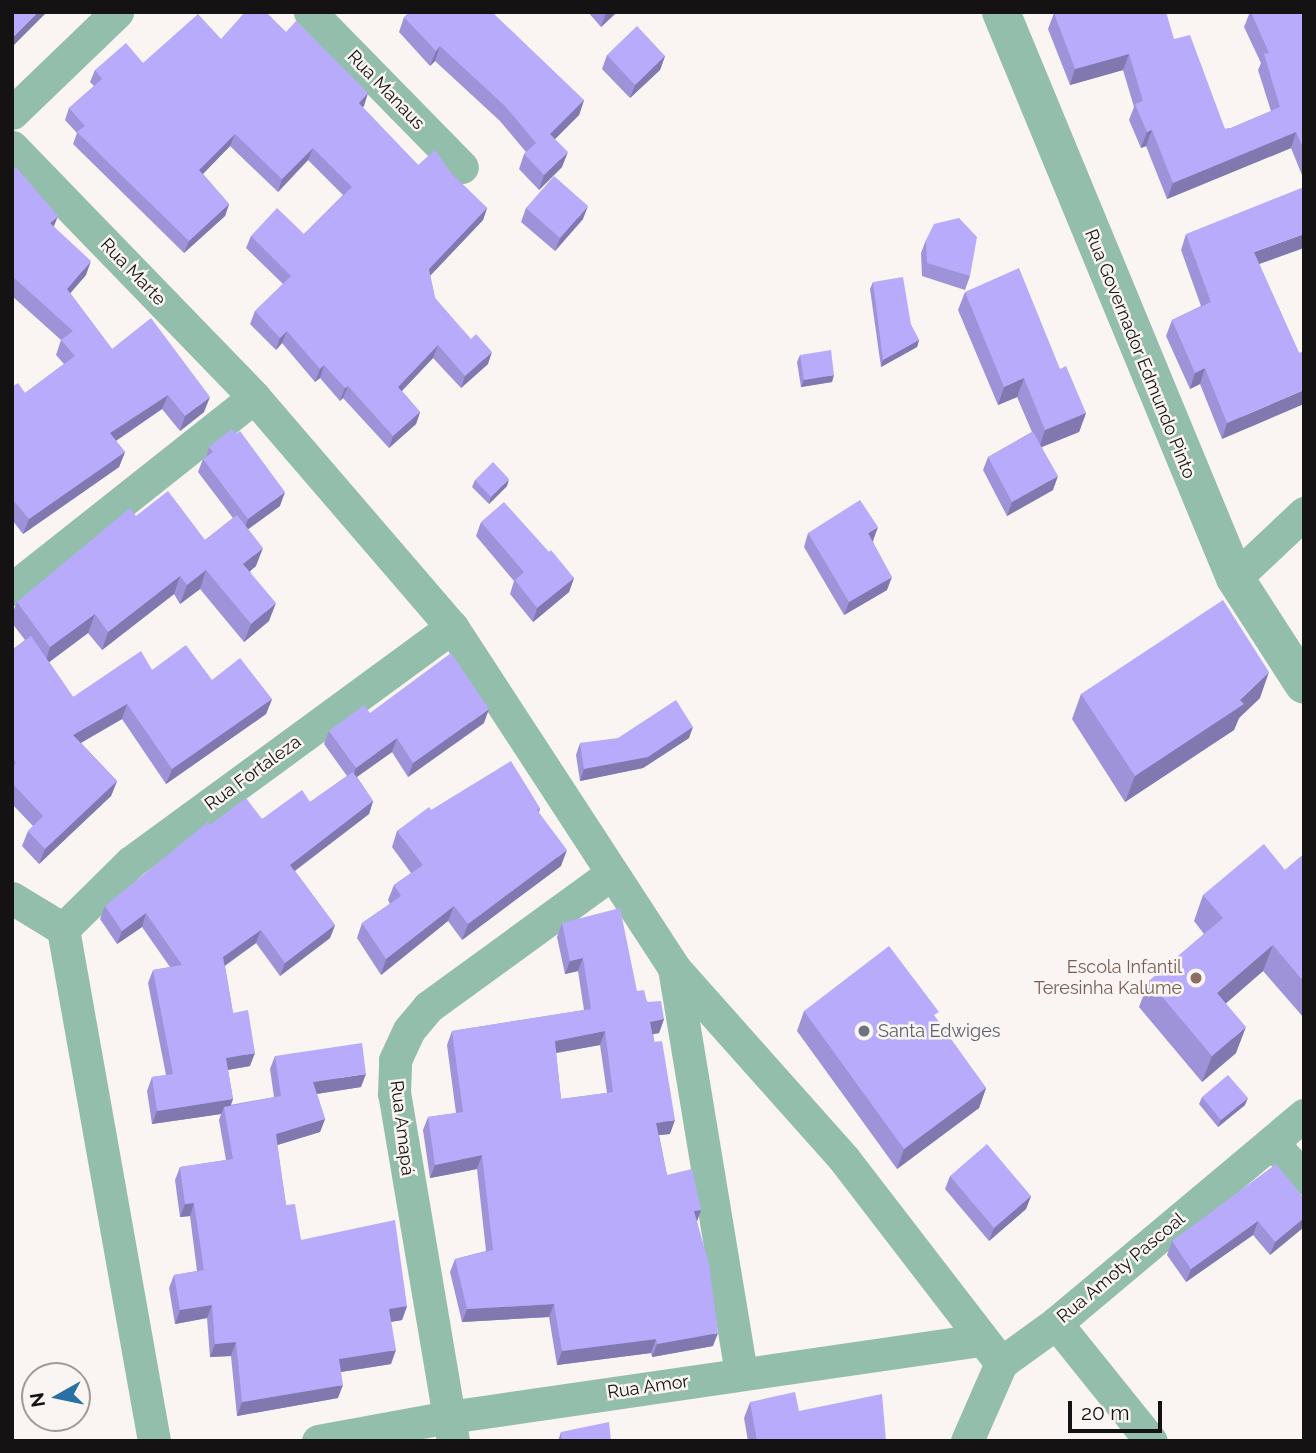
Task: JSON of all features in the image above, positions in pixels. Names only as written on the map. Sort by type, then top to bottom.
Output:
[{"type":"street","points":[[12,113],[117,12]]},
{"type":"street","name":"Rua Manaus","points":[[310,12],[462,167]]},
{"type":"street","name":"Rua Governador Edmundo Pinto","points":[[1001,12],[1235,578],[1304,685]]},
{"type":"street","name":"Rua Marte","points":[[12,147],[254,397],[452,627],[674,968],[844,1159],[991,1352]]},
{"type":"street","points":[[12,589],[254,397]]},
{"type":"street","points":[[1235,578],[1304,513]]},
{"type":"street","name":"Rua Fortaleza","points":[[63,929],[131,862],[452,627]]},
{"type":"street","name":"Rua Amapá","points":[[451,1429],[394,1094],[395,1060],[409,1030],[428,1007],[611,874]]},
{"type":"street","points":[[12,898],[63,929],[154,1441]]},
{"type":"street","points":[[674,968],[741,1374]]},
{"type":"street","name":"Rua Amoty Pascoal","points":[[991,1352],[1056,1323],[1304,1115]]},
{"type":"street","points":[[1272,1142],[1304,1178]]},
{"type":"street","points":[[1056,1323],[1151,1441]]},
{"type":"street","points":[[967,1441],[991,1352]]},
{"type":"street","name":"Rua Amor","points":[[318,1441],[451,1429],[741,1374],[991,1352]]},
{"type":"building","points":[[12,12],[38,12],[12,38]]},
{"type":"building","points":[[245,12],[266,12],[286,32],[296,21],[368,93],[359,103],[418,165],[435,150],[451,173],[487,208],[429,269],[435,298],[471,339],[476,334],[492,352],[465,376],[438,345],[398,387],[420,412],[393,436],[348,386],[345,388],[324,365],[320,369],[287,331],[280,338],[255,311],[291,276],[251,236],[277,208],[304,234],[352,187],[313,148],[282,179],[235,134],[199,170],[229,204],[189,241],[77,132],[85,126],[69,108],[102,79],[95,70],[126,43],[143,63],[198,14],[221,39]]},
{"type":"building","points":[[409,12],[492,12],[584,100],[550,134],[568,152],[544,175],[524,154],[536,143],[505,106],[440,46],[436,51],[404,17]]},
{"type":"building","points":[[1166,12],[1174,39],[1190,35],[1225,129],[1280,107],[1264,54],[1269,53],[1251,12],[1304,12],[1304,150],[1296,132],[1173,183],[1152,130],[1147,132],[1135,104],[1143,101],[1129,54],[1075,69],[1054,13]]},
{"type":"building","points":[[637,26],[665,56],[635,85],[607,55]]},
{"type":"building","points":[[16,167],[58,216],[50,223],[91,261],[67,289],[112,349],[151,318],[210,397],[185,416],[168,395],[110,433],[125,452],[29,519],[12,499],[12,387],[18,383],[25,393],[75,356],[61,340],[73,331],[12,276],[12,170]]},
{"type":"building","points":[[554,176],[588,206],[560,238],[526,208]]},
{"type":"building","points":[[1304,187],[1304,234],[1254,252],[1299,353],[1304,351],[1304,390],[1227,423],[1205,368],[1195,373],[1172,320],[1211,302],[1186,234]]},
{"type":"building","points":[[959,218],[977,237],[970,276],[927,263],[926,240],[934,224]]},
{"type":"building","points":[[1019,268],[1060,369],[1066,366],[1086,413],[1045,430],[1024,378],[1004,387],[965,292]]},
{"type":"building","points":[[903,277],[911,325],[919,340],[883,360],[873,282]]},
{"type":"building","points":[[831,350],[834,375],[804,380],[800,355]]},
{"type":"building","points":[[232,429],[236,434],[240,431],[285,492],[248,519],[203,459],[213,452],[209,447]]},
{"type":"building","points":[[1033,432],[1058,476],[1012,502],[988,457]]},
{"type":"building","points":[[493,462],[509,479],[491,497],[475,480]]},
{"type":"building","points":[[168,491],[205,540],[237,515],[263,548],[243,564],[276,603],[251,624],[206,570],[187,585],[180,576],[108,632],[95,614],[50,647],[17,602],[130,508],[136,516]]},
{"type":"building","points":[[860,500],[878,527],[868,533],[892,577],[849,602],[808,533]]},
{"type":"building","points":[[504,502],[574,578],[537,608],[515,580],[524,572],[481,522]]},
{"type":"building","points":[[1223,600],[1269,672],[1240,700],[1244,704],[1135,776],[1081,694]]},
{"type":"building","points":[[31,636],[73,697],[141,651],[152,670],[186,645],[212,680],[240,658],[272,699],[172,769],[127,704],[73,735],[117,781],[45,849],[28,831],[43,816],[12,783],[12,767],[16,763],[12,757],[12,650]]},
{"type":"building","points":[[451,653],[489,709],[413,763],[397,738],[356,768],[329,731],[364,705],[370,713]]},
{"type":"building","points":[[676,700],[693,727],[648,757],[584,769],[580,743],[618,738]]},
{"type":"building","points":[[511,761],[540,808],[537,810],[567,850],[468,924],[454,906],[386,959],[362,923],[401,896],[394,885],[423,865],[397,831],[429,807],[431,810]]},
{"type":"building","points":[[353,772],[373,801],[290,865],[335,925],[285,963],[261,930],[223,957],[233,1013],[248,1010],[255,1053],[226,1058],[233,1099],[157,1111],[152,1077],[173,1074],[153,970],[182,965],[146,913],[122,931],[105,906],[208,822],[210,825],[246,798],[262,819],[302,790],[310,802]]},
{"type":"building","points":[[1264,844],[1285,870],[1304,854],[1304,982],[1273,945],[1217,993],[1246,1027],[1212,1056],[1149,981],[1223,918],[1203,895]]},
{"type":"building","points":[[620,908],[637,991],[644,990],[647,1002],[661,1001],[664,1019],[650,1022],[654,1042],[662,1041],[675,1120],[656,1123],[667,1175],[692,1169],[701,1210],[694,1211],[709,1264],[718,1333],[657,1344],[656,1339],[562,1351],[554,1304],[467,1309],[455,1259],[493,1250],[482,1155],[435,1165],[428,1117],[463,1112],[452,1031],[591,1009],[583,958],[570,961],[562,923]],"holes":[[[605,1031],[613,1092],[561,1099],[555,1041]]]},
{"type":"building","points":[[889,946],[939,1012],[934,1015],[986,1088],[904,1149],[804,1011]]},
{"type":"building","points":[[362,1043],[366,1074],[313,1082],[325,1119],[276,1134],[286,1205],[295,1204],[301,1240],[395,1220],[407,1306],[389,1309],[396,1350],[339,1359],[343,1385],[242,1402],[236,1342],[215,1344],[212,1305],[180,1310],[174,1275],[204,1270],[194,1203],[185,1204],[180,1167],[233,1159],[224,1107],[281,1096],[275,1056]]},
{"type":"building","points":[[1228,1075],[1248,1098],[1221,1120],[1202,1097]]},
{"type":"building","points":[[987,1144],[1031,1196],[994,1228],[950,1176]]},
{"type":"building","points":[[1276,1164],[1304,1198],[1304,1218],[1275,1242],[1258,1221],[1191,1269],[1172,1241]]},
{"type":"building","points":[[795,1392],[799,1411],[882,1394],[886,1441],[757,1441],[750,1402]]},
{"type":"building","points":[[609,1422],[611,1441],[562,1441],[561,1432]]},
{"type":"place","name":"Escola Infantil Teresinha Kalume","points":[[1196,978]]},
{"type":"place","name":"Santa Edwiges","points":[[864,1031]]}]
